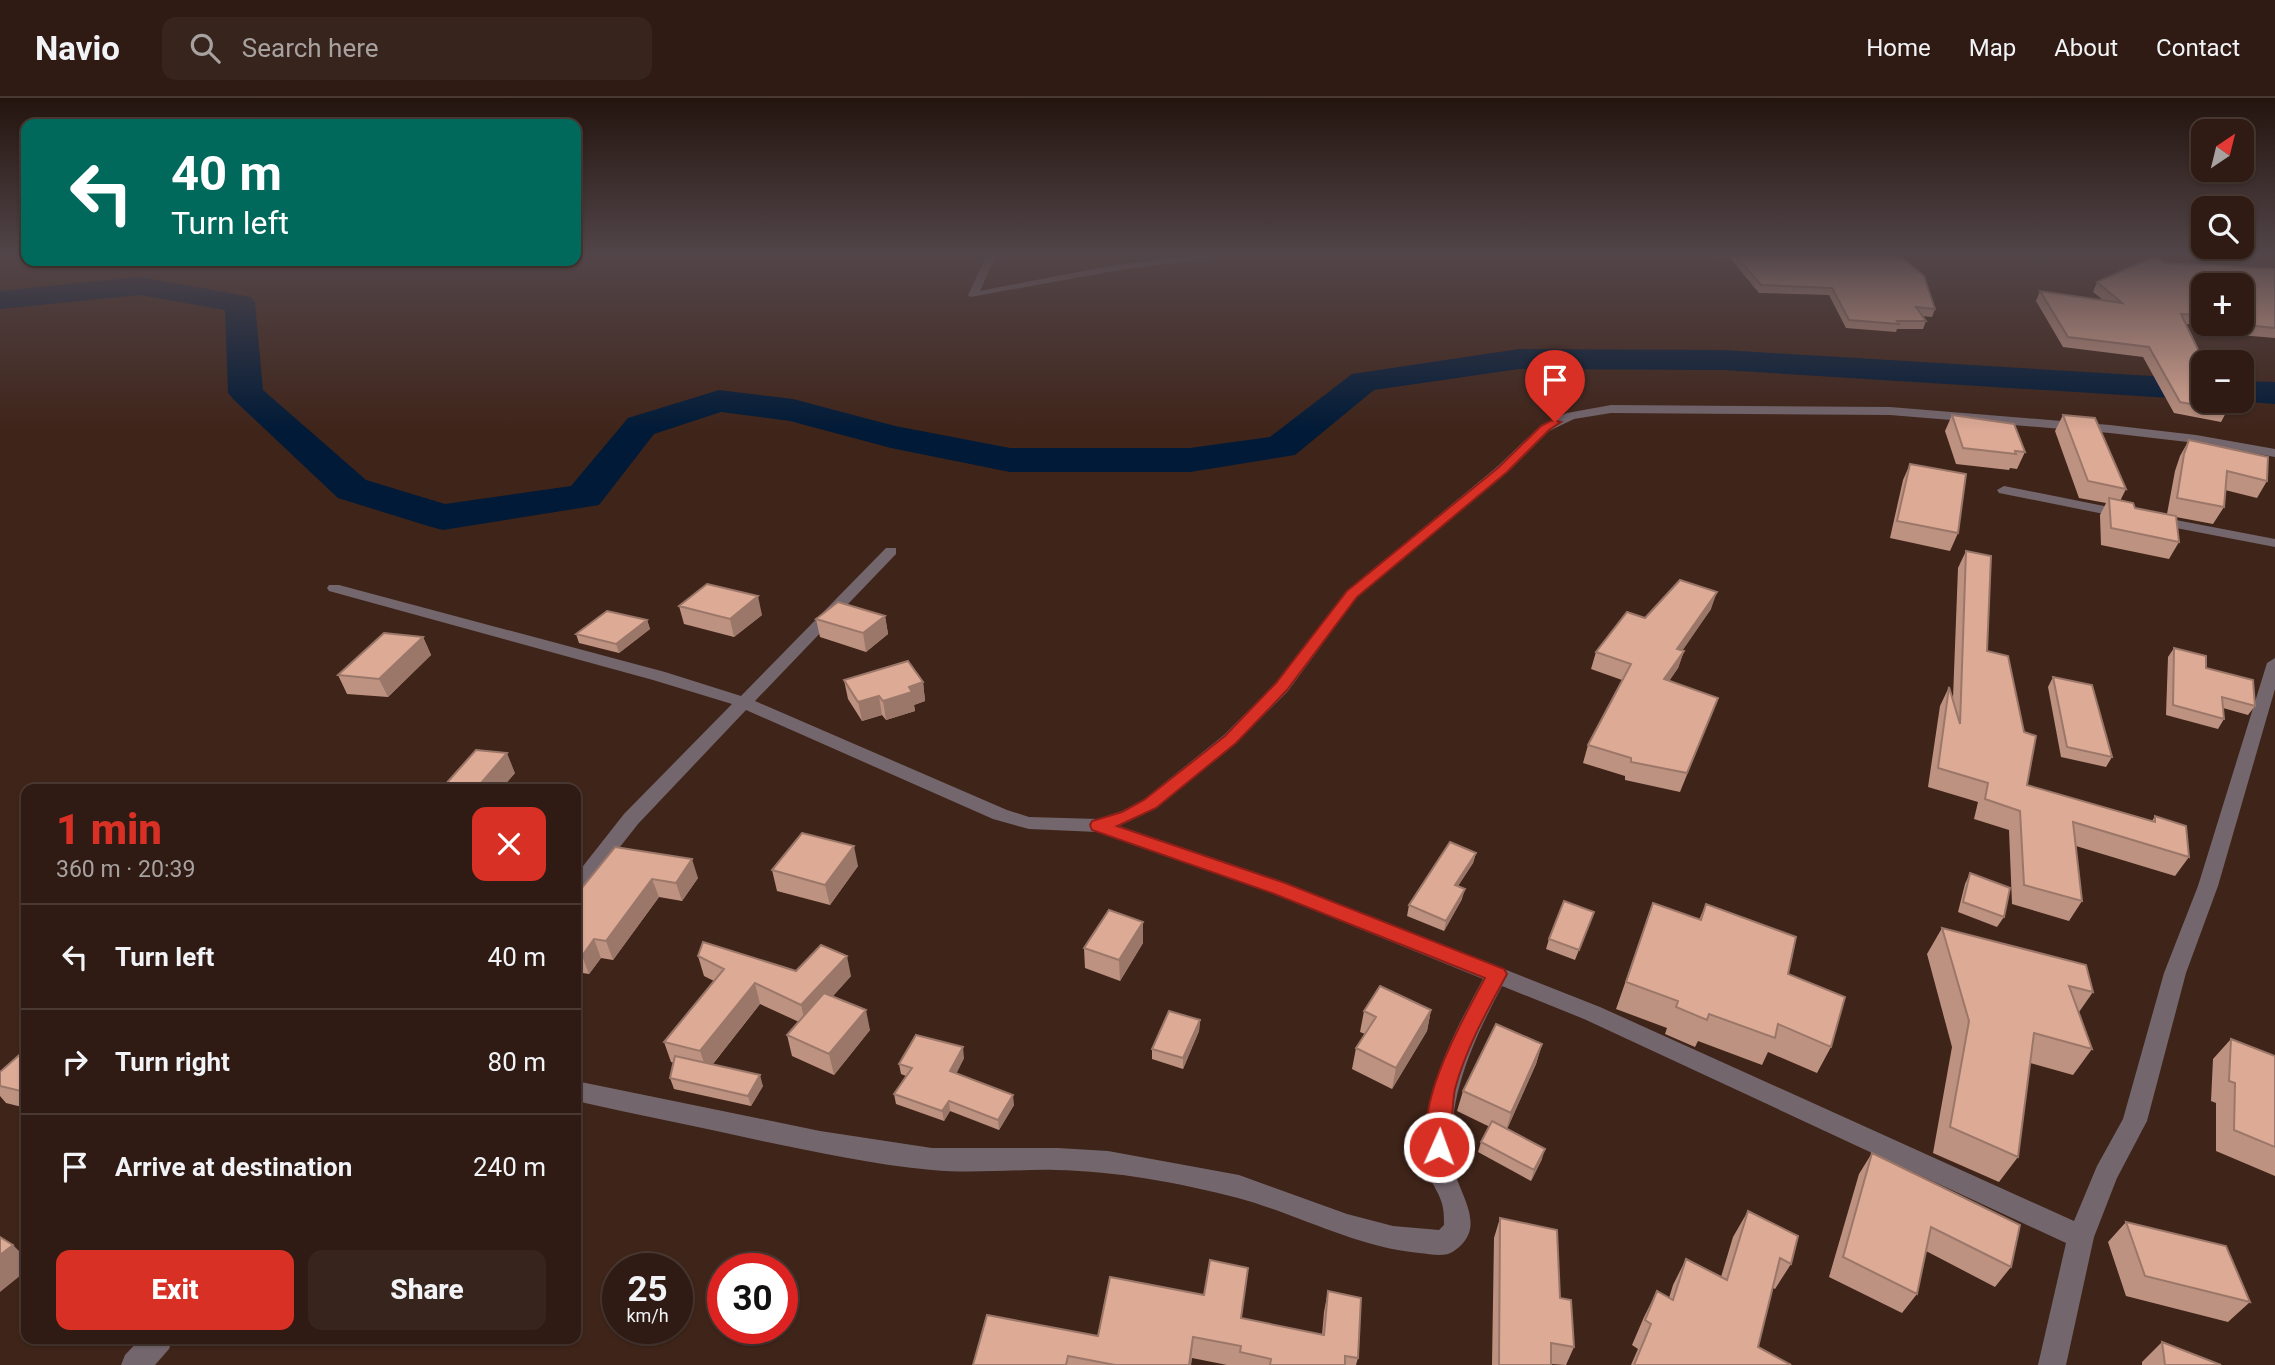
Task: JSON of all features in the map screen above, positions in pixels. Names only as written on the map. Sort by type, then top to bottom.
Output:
[{"type":"street","points":[[1099,825],[1129,816],[1150,804],[1230,739],[1282,687],[1352,594],[1503,469],[1545,428],[1570,416],[1611,409],[1890,411],[2110,429],[2196,439],[2275,453]]},
{"type":"street","points":[[2004,491],[2275,543]]},
{"type":"street","points":[[581,883],[631,819],[891,551]]},
{"type":"street","points":[[334,588],[659,676],[742,702],[1000,815],[1029,823],[1099,825],[1279,888],[1592,1013],[2081,1237]]},
{"type":"street","points":[[2052,1365],[2081,1237],[2106,1174],[2135,1121],[2175,973],[2208,886],[2275,663]]},
{"type":"street","points":[[581,1092],[820,1142],[932,1159],[1096,1161],[1164,1172],[1239,1187],[1347,1226],[1393,1238],[1444,1243],[1458,1230],[1454,1201],[1440,1170],[1439,1124],[1444,1090],[1461,1041],[1497,974]]},
{"type":"street","points":[[135,1365],[154,1344]]},
{"type":"building","points":[[1846,314],[1921,314],[1926,321],[1897,321],[1899,324],[1849,320]]},
{"type":"building","points":[[2054,314],[2181,314],[2198,350],[2191,350],[2191,404],[2180,402],[2149,347],[2068,337]]},
{"type":"building","points":[[2254,314],[2275,314],[2275,328],[2254,326]]},
{"type":"building","points":[[1952,415],[2014,424],[2025,452],[2015,451],[2016,454],[1963,448]]},
{"type":"building","points":[[2063,415],[2095,418],[2126,489],[2088,481]]},
{"type":"building","points":[[2189,440],[2268,457],[2267,481],[2227,471],[2224,507],[2177,498]]},
{"type":"building","points":[[1910,464],[1966,474],[1958,533],[1897,521]]},
{"type":"building","points":[[2109,498],[2133,503],[2135,508],[2176,516],[2179,542],[2111,528]]},
{"type":"building","points":[[1966,551],[1991,556],[1987,651],[2008,656],[2024,732],[2036,736],[2027,785],[2155,822],[2155,816],[2186,826],[2189,857],[2073,822],[2082,901],[2024,885],[2020,811],[1985,799],[1988,783],[1938,768],[1949,687],[1960,724]]},
{"type":"building","points":[[1680,580],[1717,592],[1677,649],[1684,651],[1664,679],[1718,698],[1687,773],[1631,762],[1631,758],[1588,745],[1631,664],[1596,652],[1627,612],[1645,618]]},
{"type":"building","points":[[707,584],[758,596],[730,619],[679,606]]},
{"type":"building","points":[[838,602],[885,616],[863,633],[816,619]]},
{"type":"building","points":[[607,611],[647,620],[616,644],[576,634]]},
{"type":"building","points":[[384,633],[423,637],[379,679],[338,675]]},
{"type":"building","points":[[2174,648],[2206,656],[2206,668],[2253,680],[2255,706],[2222,697],[2224,719],[2173,705]]},
{"type":"building","points":[[908,661],[923,682],[909,687],[912,692],[883,701],[879,696],[858,702],[844,680]]},
{"type":"building","points":[[2053,677],[2092,685],[2112,757],[2067,747]]},
{"type":"building","points":[[476,750],[507,753],[480,784],[446,784]]},
{"type":"building","points":[[802,833],[854,846],[825,885],[772,870]]},
{"type":"building","points":[[1450,842],[1476,853],[1455,885],[1465,889],[1446,921],[1409,905]]},
{"type":"building","points":[[615,847],[692,859],[676,883],[652,879],[606,941],[594,939],[582,956],[581,889]]},
{"type":"building","points":[[1970,873],[2010,888],[2004,917],[1963,902]]},
{"type":"building","points":[[1564,901],[1594,912],[1579,950],[1549,939]]},
{"type":"building","points":[[1653,903],[1701,920],[1706,904],[1796,937],[1788,974],[1845,997],[1831,1047],[1778,1024],[1775,1038],[1709,1014],[1707,1020],[1676,1007],[1678,1001],[1626,982]]},
{"type":"building","points":[[1109,910],[1143,922],[1119,960],[1084,948]]},
{"type":"building","points":[[1942,928],[2086,965],[2093,992],[2069,986],[2092,1049],[2034,1033],[2018,1157],[1950,1127],[1969,1021]]},
{"type":"building","points":[[703,942],[796,971],[821,945],[847,956],[801,1005],[755,983],[700,1051],[664,1042],[724,969],[698,956]]},
{"type":"building","points":[[1380,986],[1431,1010],[1396,1068],[1356,1048],[1376,1017],[1364,1011]]},
{"type":"building","points":[[824,993],[866,1010],[829,1054],[787,1035]]},
{"type":"building","points":[[1169,1011],[1200,1020],[1183,1058],[1152,1049]]},
{"type":"building","points":[[1496,1024],[1542,1044],[1511,1113],[1463,1091]]},
{"type":"building","points":[[916,1035],[963,1047],[950,1071],[1013,1095],[998,1120],[949,1101],[942,1111],[894,1094],[912,1068],[899,1064]]},
{"type":"building","points":[[2231,1039],[2275,1056],[2275,1147],[2234,1130],[2235,1083],[2229,1081]]},
{"type":"building","points":[[21,1053],[21,1091],[0,1086],[0,1072]]},
{"type":"building","points":[[675,1056],[760,1075],[748,1096],[670,1078]]},
{"type":"building","points":[[1492,1121],[1545,1149],[1534,1170],[1481,1142]]},
{"type":"building","points":[[1872,1153],[2020,1225],[2011,1267],[1931,1227],[1917,1294],[1843,1257]]},
{"type":"building","points":[[1748,1211],[1798,1236],[1791,1264],[1780,1258],[1758,1347],[1791,1365],[1634,1365],[1651,1324],[1645,1320],[1657,1291],[1673,1300],[1686,1259],[1727,1280]]},
{"type":"building","points":[[1500,1218],[1557,1230],[1560,1298],[1571,1300],[1574,1347],[1551,1343],[1551,1365],[1499,1365]]},
{"type":"building","points":[[2126,1222],[2226,1246],[2250,1302],[2145,1276]]},
{"type":"building","points":[[0,1237],[13,1245],[0,1255]]},
{"type":"building","points":[[1210,1260],[1248,1268],[1241,1318],[1324,1335],[1328,1291],[1361,1298],[1358,1358],[1345,1356],[1345,1365],[1270,1365],[1271,1359],[1240,1352],[1241,1346],[1193,1337],[1189,1365],[1115,1365],[1068,1356],[1066,1365],[973,1365],[987,1315],[1098,1336],[1110,1277],[1204,1295]]},
{"type":"building","points":[[2162,1342],[2221,1365],[2165,1365]]},
{"type":"waterway","points":[[241,314],[246,393],[352,489],[443,517],[584,496],[641,426],[719,401],[793,410],[891,437],[1010,460],[1190,460],[1281,447],[1364,381],[1519,359],[1724,360],[2191,389]]},
{"type":"waterway","points":[[2254,392],[2275,393]]},
{"type":"route","points":[[1439,1147],[1444,1090],[1461,1041],[1497,974],[1279,888],[1099,825],[1129,816],[1150,804],[1230,739],[1282,687],[1352,594],[1503,469],[1545,428],[1555,422]]}]
